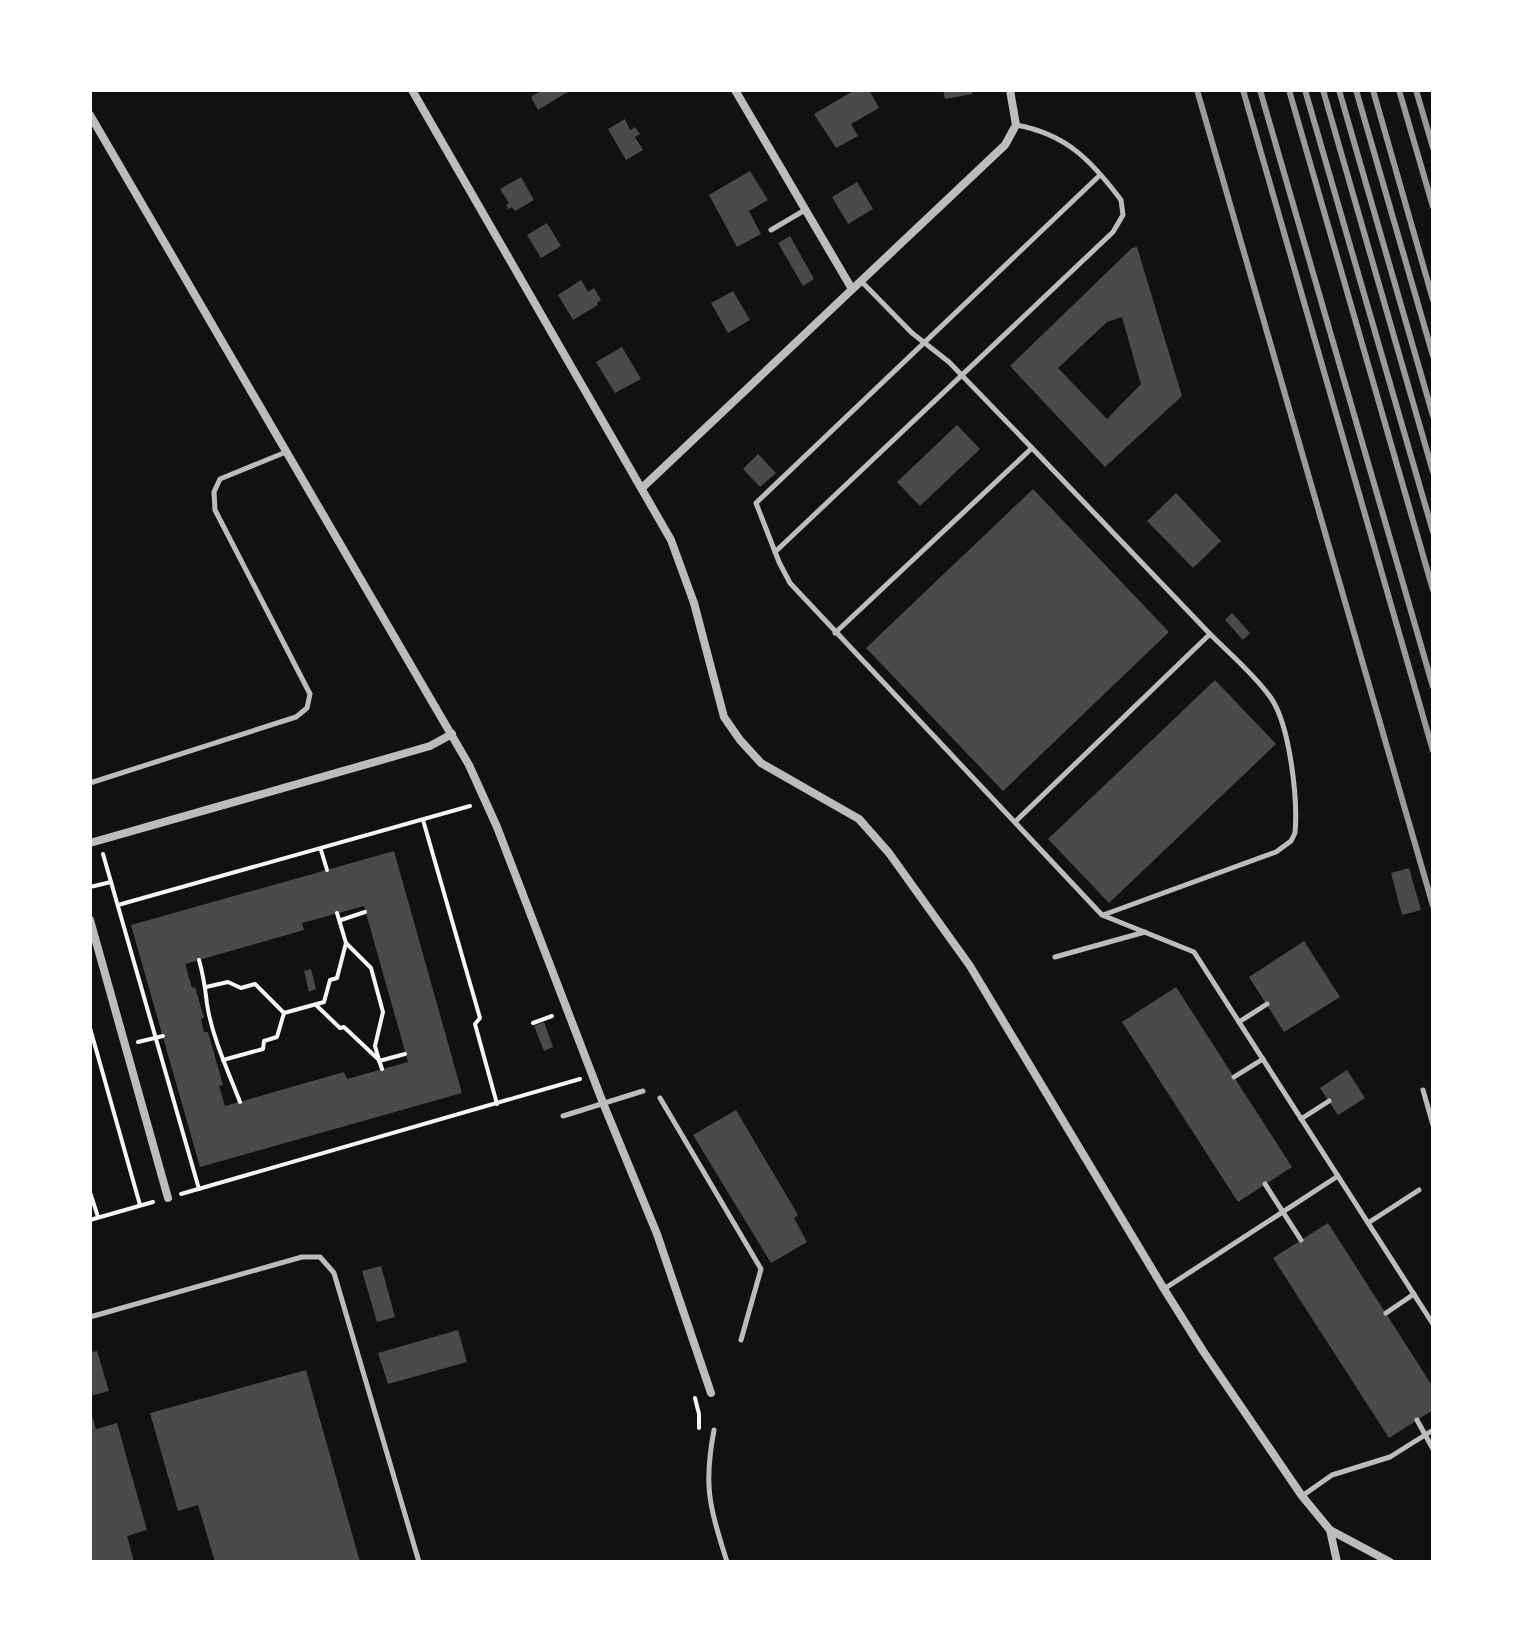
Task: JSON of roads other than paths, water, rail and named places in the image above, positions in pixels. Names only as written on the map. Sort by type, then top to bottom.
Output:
[{"type":"street","points":[[412,90],[671,540],[689,585],[724,717],[761,763],[859,819],[889,853],[970,966],[1164,1289],[1302,1496],[1330,1530],[1390,1562]]},
{"type":"street","points":[[735,90],[852,289]]},
{"type":"street","points":[[643,487],[1005,145],[1016,125],[1010,90]]},
{"type":"street","points":[[90,115],[452,734],[497,827],[657,1234],[711,1393]]},
{"type":"street","points":[[95,841],[430,746],[452,734]]},
{"type":"street","points":[[90,920],[168,1198]]},
{"type":"street","points":[[1330,1530],[1337,1562]]},
{"type":"lane","points":[[775,552],[1118,226],[1123,215],[1121,200],[1099,176],[1061,139],[1016,125]]},
{"type":"lane","points":[[1099,176],[756,503],[790,583],[1102,915],[1194,952],[1433,1324]]},
{"type":"lane","points":[[771,230],[806,210]]},
{"type":"lane","points":[[860,281],[904,325],[963,374],[1267,693],[1279,712],[1289,750],[1295,833],[1291,841],[1276,852],[1102,915]]},
{"type":"lane","points":[[835,633],[1032,448]]},
{"type":"lane","points":[[90,783],[296,717],[307,708],[310,694],[215,510],[214,492],[220,479],[288,452]]},
{"type":"lane","points":[[1015,822],[1210,634]]},
{"type":"lane","points":[[1055,957],[1145,932]]},
{"type":"lane","points":[[1239,1022],[1267,1004]]},
{"type":"lane","points":[[1234,1077],[1263,1059]]},
{"type":"lane","points":[[1423,1090],[1433,1125]]},
{"type":"lane","points":[[563,1116],[643,1091]]},
{"type":"lane","points":[[660,1098],[761,1269],[741,1340]]},
{"type":"lane","points":[[1301,1119],[1329,1101]]},
{"type":"lane","points":[[1164,1289],[1338,1176]]},
{"type":"lane","points":[[1265,1184],[1301,1240]]},
{"type":"lane","points":[[1368,1223],[1419,1190]]},
{"type":"lane","points":[[90,1317],[302,1257],[320,1257],[334,1273],[419,1562]]},
{"type":"lane","points":[[1386,1313],[1414,1294]]},
{"type":"lane","points":[[1417,1420],[1433,1449]]},
{"type":"lane","points":[[714,1430],[707,1473],[708,1492],[727,1562]]},
{"type":"lane","points":[[1302,1496],[1332,1475],[1390,1457],[1433,1430]]},
{"type":"railway","points":[[1197,90],[1433,906]]},
{"type":"railway","points":[[1243,90],[1433,751]]},
{"type":"railway","points":[[1260,90],[1433,687]]},
{"type":"railway","points":[[1289,90],[1433,590]]},
{"type":"railway","points":[[1305,90],[1433,532]]},
{"type":"railway","points":[[1323,90],[1433,472]]},
{"type":"railway","points":[[1339,90],[1433,416]]},
{"type":"railway","points":[[1356,90],[1433,356]]},
{"type":"railway","points":[[1373,90],[1433,300]]},
{"type":"railway","points":[[1399,90],[1433,207]]},
{"type":"railway","points":[[1416,90],[1433,148]]}]
